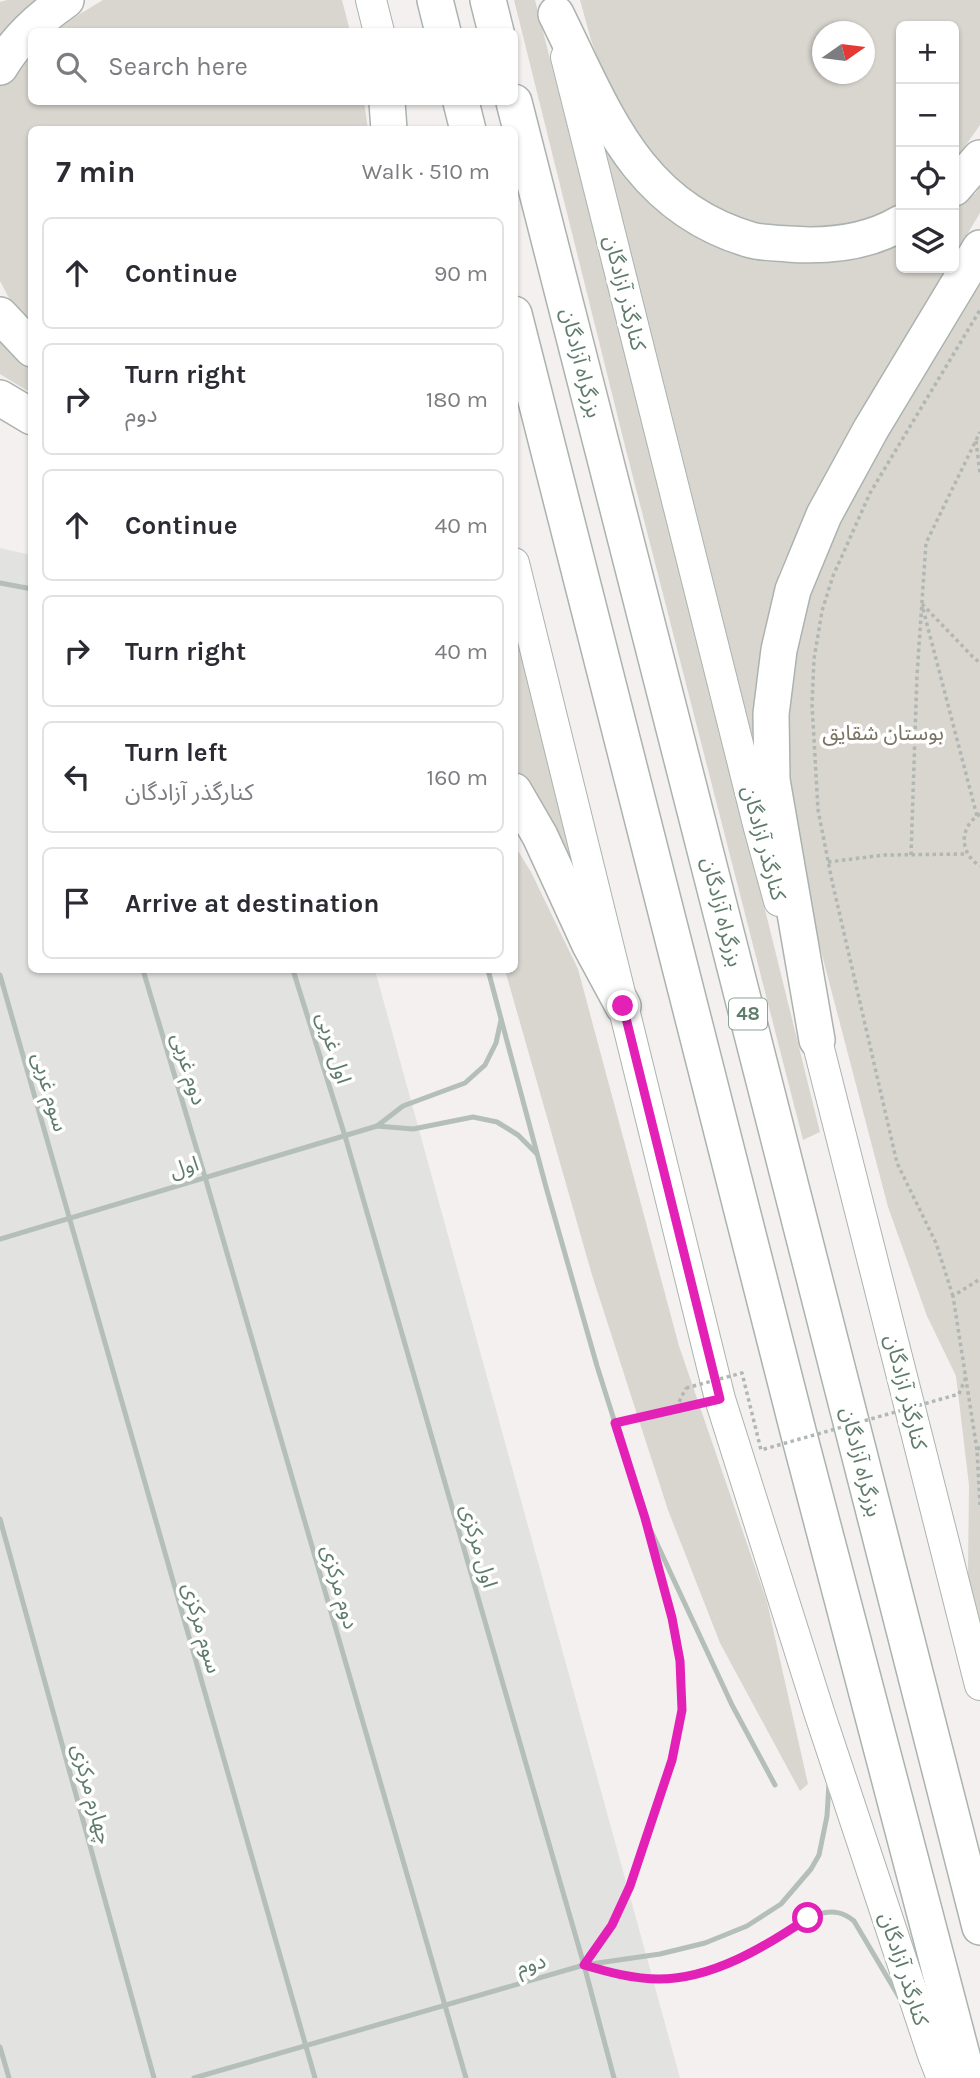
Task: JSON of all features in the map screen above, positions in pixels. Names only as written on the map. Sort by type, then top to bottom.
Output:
[{"type":"highway","points":[[32,28],[42,17],[66,0]]},
{"type":"highway","points":[[435,0],[442,28]]},
{"type":"highway","points":[[488,0],[495,28]]},
{"type":"highway","points":[[554,7],[616,135],[650,181],[676,203],[714,227],[753,241],[805,246],[847,244],[896,226]]},
{"type":"highway","points":[[0,67],[28,33]]},
{"type":"highway","points":[[387,105],[389,126]]},
{"type":"highway","points":[[462,105],[467,126]]},
{"type":"highway","name":"بزرگراه آزادگان","points":[[515,105],[980,1927]]},
{"type":"highway","points":[[959,182],[980,158]]},
{"type":"highway","points":[[817,1040],[772,780],[771,714],[779,650],[793,590],[824,515],[871,429],[980,248]]},
{"type":"highway","points":[[0,315],[28,345]]},
{"type":"highway","points":[[518,330],[794,1418],[968,2078]]},
{"type":"highway","points":[[0,398],[28,415]]},
{"type":"highway","points":[[518,798],[540,836],[590,945],[623,1006]]},
{"type":"main road","points":[[371,0],[378,28]]},
{"type":"main road","name":"کنارگذر آزادگان","points":[[554,7],[756,815],[817,1040],[980,1685]]},
{"type":"main road","points":[[399,105],[405,126]]},
{"type":"main road","name":"کنارگذر آزادگان","points":[[518,579],[720,1399],[820,1714],[937,2066]]},
{"type":"lane","points":[[0,583],[28,589]]},
{"type":"lane","name":"دوم غربی","points":[[144,973],[205,1177]]},
{"type":"lane","name":"اول غربی","points":[[294,973],[345,1136]]},
{"type":"lane","points":[[489,973],[537,1153],[645,1518],[672,1618],[680,1661],[682,1710],[672,1760],[630,1886],[612,1925],[584,1965],[619,1975],[660,1979],[690,1975],[719,1967],[776,1940],[808,1918],[832,1911],[845,1913],[854,1920],[905,2007]]},
{"type":"lane","name":"سوم غربی","points":[[0,975],[69,1218]]},
{"type":"lane","name":"اول","points":[[0,1239],[377,1126],[403,1106],[465,1083],[485,1065],[496,1043],[502,1017]]},
{"type":"lane","name":"اول","points":[[377,1126],[413,1129],[473,1117],[497,1122],[537,1153]]},
{"type":"lane","name":"اول مرکزی","points":[[345,1136],[584,1965],[614,2078]]},
{"type":"lane","name":"دوم مرکزی","points":[[205,1177],[466,2078]]},
{"type":"lane","name":"سوم مرکزی","points":[[69,1218],[314,2078]]},
{"type":"lane","points":[[645,1518],[732,1705],[775,1785]]},
{"type":"lane","name":"چهارم مرکزی","points":[[0,1519],[154,2078]]},
{"type":"lane","points":[[820,1714],[829,1767]]},
{"type":"lane","name":"دوم","points":[[194,2078],[584,1965],[660,1954],[705,1943],[747,1926],[781,1904],[811,1869],[819,1855],[827,1816],[829,1777]]},
{"type":"lane","points":[[912,2019],[937,2066]]},
{"type":"lane","points":[[0,2048],[9,2078]]},
{"type":"path","points":[[980,310],[870,493],[833,576],[822,611],[814,659],[812,704],[818,810],[828,862],[897,1164],[936,1243],[953,1296],[979,1449],[980,1505]]},
{"type":"path","points":[[911,855],[917,675],[926,543],[980,432]]},
{"type":"path","points":[[975,439],[980,473]]},
{"type":"path","points":[[922,604],[980,663]]},
{"type":"path","points":[[922,604],[978,815],[969,823],[964,841],[967,854],[980,866]]},
{"type":"path","points":[[828,862],[884,855],[967,854]]},
{"type":"path","points":[[953,1296],[980,1279]]},
{"type":"path","points":[[676,1409],[686,1388],[742,1373],[761,1450],[959,1394],[966,1377]]},
{"type":"path","points":[[615,1423],[720,1399]]},
{"type":"shaded area","points":[[0,548],[28,554],[28,973],[376,973],[680,2078],[0,2078]]},
{"type":"green space","points":[[36,0],[0,42],[0,2]]},
{"type":"green space","points":[[103,0],[342,0],[349,28],[59,28]]},
{"type":"green space","points":[[514,0],[535,0],[700,647],[820,1132],[803,1140],[625,446]]},
{"type":"green space","points":[[580,0],[980,0],[980,125],[959,155],[959,21],[896,21],[896,210],[846,225],[800,229],[754,225],[694,201],[633,134],[609,89]]},
{"type":"green space","points":[[28,57],[28,105],[364,105],[368,126],[28,126],[28,327],[22,323],[0,281],[0,84]]},
{"type":"green space","points":[[601,147],[661,211],[709,240],[767,262],[824,263],[881,251],[896,244],[896,273],[944,273],[815,494],[779,573],[756,734],[748,733]]},
{"type":"green space","points":[[980,186],[980,213],[959,248],[959,205],[976,193]]},
{"type":"green space","name":"بوستان شقایق","points":[[980,267],[980,1630],[968,1574],[969,1485],[956,1376],[927,1316],[888,1207],[798,863],[785,744],[796,634],[826,540]]},
{"type":"green space","points":[[0,336],[28,362],[28,391],[0,374]]},
{"type":"green space","points":[[518,619],[599,940],[518,776]]},
{"type":"green space","points":[[518,851],[578,969],[679,1346],[767,1602],[808,1784],[800,1791],[720,1643],[668,1510],[592,1275],[506,973],[518,973]]},
{"type":"route","points":[[623,1006],[720,1399],[615,1423],[645,1518],[672,1618],[680,1661],[682,1710],[672,1760],[630,1886],[612,1925],[584,1965],[619,1975],[660,1979],[690,1975],[719,1967],[776,1940],[808,1918]]}]
